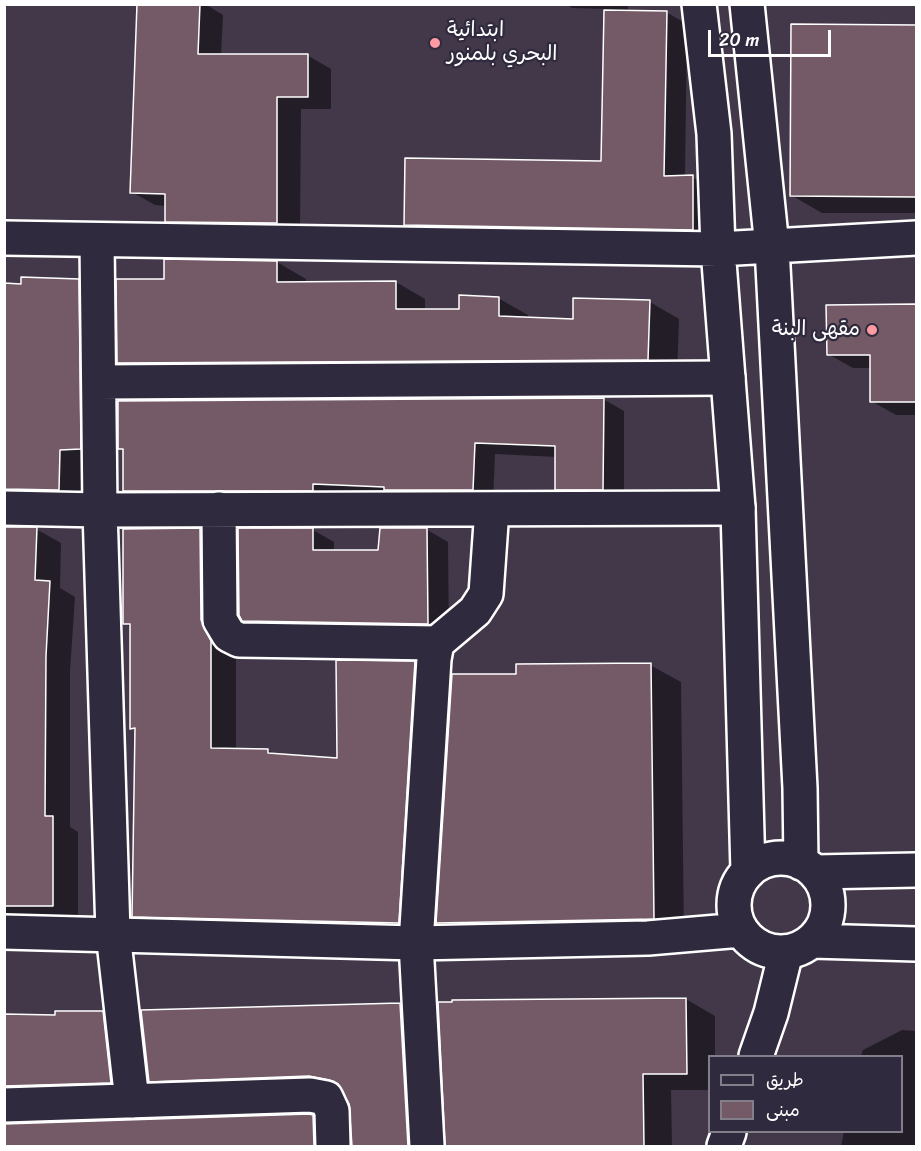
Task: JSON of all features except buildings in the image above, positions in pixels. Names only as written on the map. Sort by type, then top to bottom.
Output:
[{"type":"street","points":[[699,4],[714,134],[718,249],[738,508],[748,872]]},
{"type":"street","points":[[747,4],[772,247],[800,788],[808,867],[825,888],[828,907],[824,926],[799,946],[756,1055]]},
{"type":"street","points":[[4,238],[718,249],[916,238]]},
{"type":"street","points":[[97,240],[100,510],[114,933],[132,1101]]},
{"type":"street","points":[[99,382],[728,378]]},
{"type":"street","points":[[4,508],[100,510],[738,508]]},
{"type":"street","points":[[427,1146],[416,943],[434,659],[437,643],[475,611],[486,594],[492,508]]},
{"type":"street","points":[[219,509],[220,620],[229,635],[239,640],[437,643]]},
{"type":"street","points":[[916,870],[808,867],[788,858],[773,859],[759,863],[748,872],[738,884],[735,900],[735,916],[741,930],[760,947],[916,944]]},
{"type":"street","points":[[4,932],[114,933],[416,943],[648,938],[741,930]]},
{"type":"street","points":[[4,1105],[310,1095],[326,1098],[332,1111],[333,1146]]},
{"type":"place","name":"ابتدائية البحري بلمنور","points":[[435,43]]},
{"type":"place","name":"مقهى البنة","points":[[872,330]]}]
